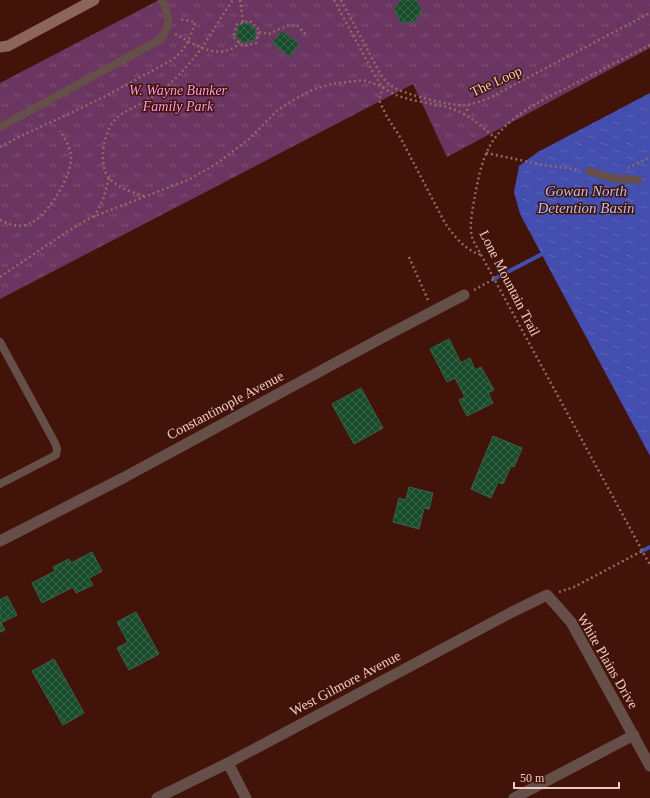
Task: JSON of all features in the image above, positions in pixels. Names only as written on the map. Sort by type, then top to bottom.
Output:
[{"type":"main road","points":[[0,57],[4,46],[94,0]]},
{"type":"street","name":"Constantinople Avenue","points":[[0,541],[123,478],[464,295]]},
{"type":"street","name":"White Plains Drive","points":[[547,595],[571,622],[650,766]]},
{"type":"street","name":"West Gilmore Avenue","points":[[157,798],[228,763],[512,612],[547,595]]},
{"type":"street","points":[[514,798],[634,735]]},
{"type":"street","points":[[228,763],[246,798]]},
{"type":"lane","points":[[0,127],[161,38],[167,30],[169,17],[162,0]]},
{"type":"lane","points":[[589,171],[611,178],[638,180]]},
{"type":"lane","points":[[0,342],[55,443],[57,450],[56,455],[0,484]]},
{"type":"path","points":[[144,196],[124,190],[109,178],[104,167],[103,154],[106,135],[112,123],[118,116],[165,88],[187,67],[201,49],[233,0]]},
{"type":"path","points":[[240,0],[243,22]]},
{"type":"path","points":[[334,0],[375,76],[383,87]]},
{"type":"path","name":"The Loop","points":[[341,0],[384,80],[396,89],[406,93],[456,105],[468,105],[493,96],[650,13]]},
{"type":"path","points":[[0,147],[84,107],[172,60],[181,53],[188,41],[195,22],[180,19],[178,12]]},
{"type":"path","points":[[250,21],[259,30],[259,32],[256,43],[243,46],[233,37],[237,24],[243,22],[250,21]]},
{"type":"path","points":[[259,32],[269,34],[289,25],[298,26],[306,35]]},
{"type":"path","points":[[167,30],[201,49],[222,51],[230,50],[240,43]]},
{"type":"path","name":"Lone Mountain Trail","points":[[650,45],[530,108],[516,117],[495,138],[486,153],[479,174],[471,224],[471,235],[481,255],[554,386],[650,565]]},
{"type":"path","points":[[0,277],[62,235],[94,217],[190,179],[216,164],[249,140],[278,110],[295,98],[314,89],[332,84],[363,80],[383,87],[401,96],[445,107],[464,115],[480,125],[495,138]]},
{"type":"path","points":[[383,87],[379,100],[445,223],[454,236],[474,252],[481,255]]},
{"type":"path","points":[[464,115],[468,105]]},
{"type":"path","points":[[0,220],[14,226],[27,224],[39,218],[47,209],[63,185],[70,171],[71,156],[67,143],[60,131]]},
{"type":"path","points":[[486,153],[544,165],[589,171]]},
{"type":"path","points":[[627,169],[650,157]]},
{"type":"path","points":[[94,217],[103,200],[109,178]]},
{"type":"path","points":[[409,257],[432,312]]},
{"type":"path","points":[[464,295],[494,279]]},
{"type":"path","points":[[547,595],[574,587],[642,551]]},
{"type":"green space","name":"W. Wayne Bunker Family Park","points":[[159,0],[650,0],[650,48],[447,157],[413,84],[0,299],[0,83]]},
{"type":"water","name":"Gowan North Detention Basin","points":[[650,93],[650,456],[520,214],[514,192],[519,166],[538,152]]},
{"type":"building","points":[[401,0],[416,0],[422,11],[414,22],[401,23],[394,9]]},
{"type":"building","points":[[249,23],[257,31],[254,40],[244,43],[236,36],[239,25]]},
{"type":"building","points":[[282,31],[299,44],[290,57],[272,43]]},
{"type":"building","points":[[449,339],[461,363],[470,358],[475,370],[481,367],[494,390],[488,393],[493,403],[467,416],[459,400],[465,397],[455,378],[447,382],[430,349]]},
{"type":"building","points":[[361,388],[383,428],[354,444],[332,404]]},
{"type":"building","points":[[493,436],[522,448],[514,467],[511,466],[503,484],[498,482],[491,498],[471,489]]},
{"type":"building","points":[[409,487],[433,493],[429,509],[424,508],[419,529],[393,522],[399,498],[406,500]]},
{"type":"building","points":[[92,552],[102,571],[89,578],[93,585],[76,593],[73,587],[42,603],[32,583],[55,571],[53,567],[69,559],[71,563]]},
{"type":"building","points":[[7,596],[17,615],[1,623],[5,630],[0,632],[0,600]]},
{"type":"building","points":[[136,612],[159,654],[129,670],[117,648],[128,642],[117,622]]},
{"type":"building","points":[[54,659],[84,713],[63,725],[32,671]]},
{"type":"waterway","points":[[494,279],[544,253]]},
{"type":"waterway","points":[[642,551],[650,547]]}]
